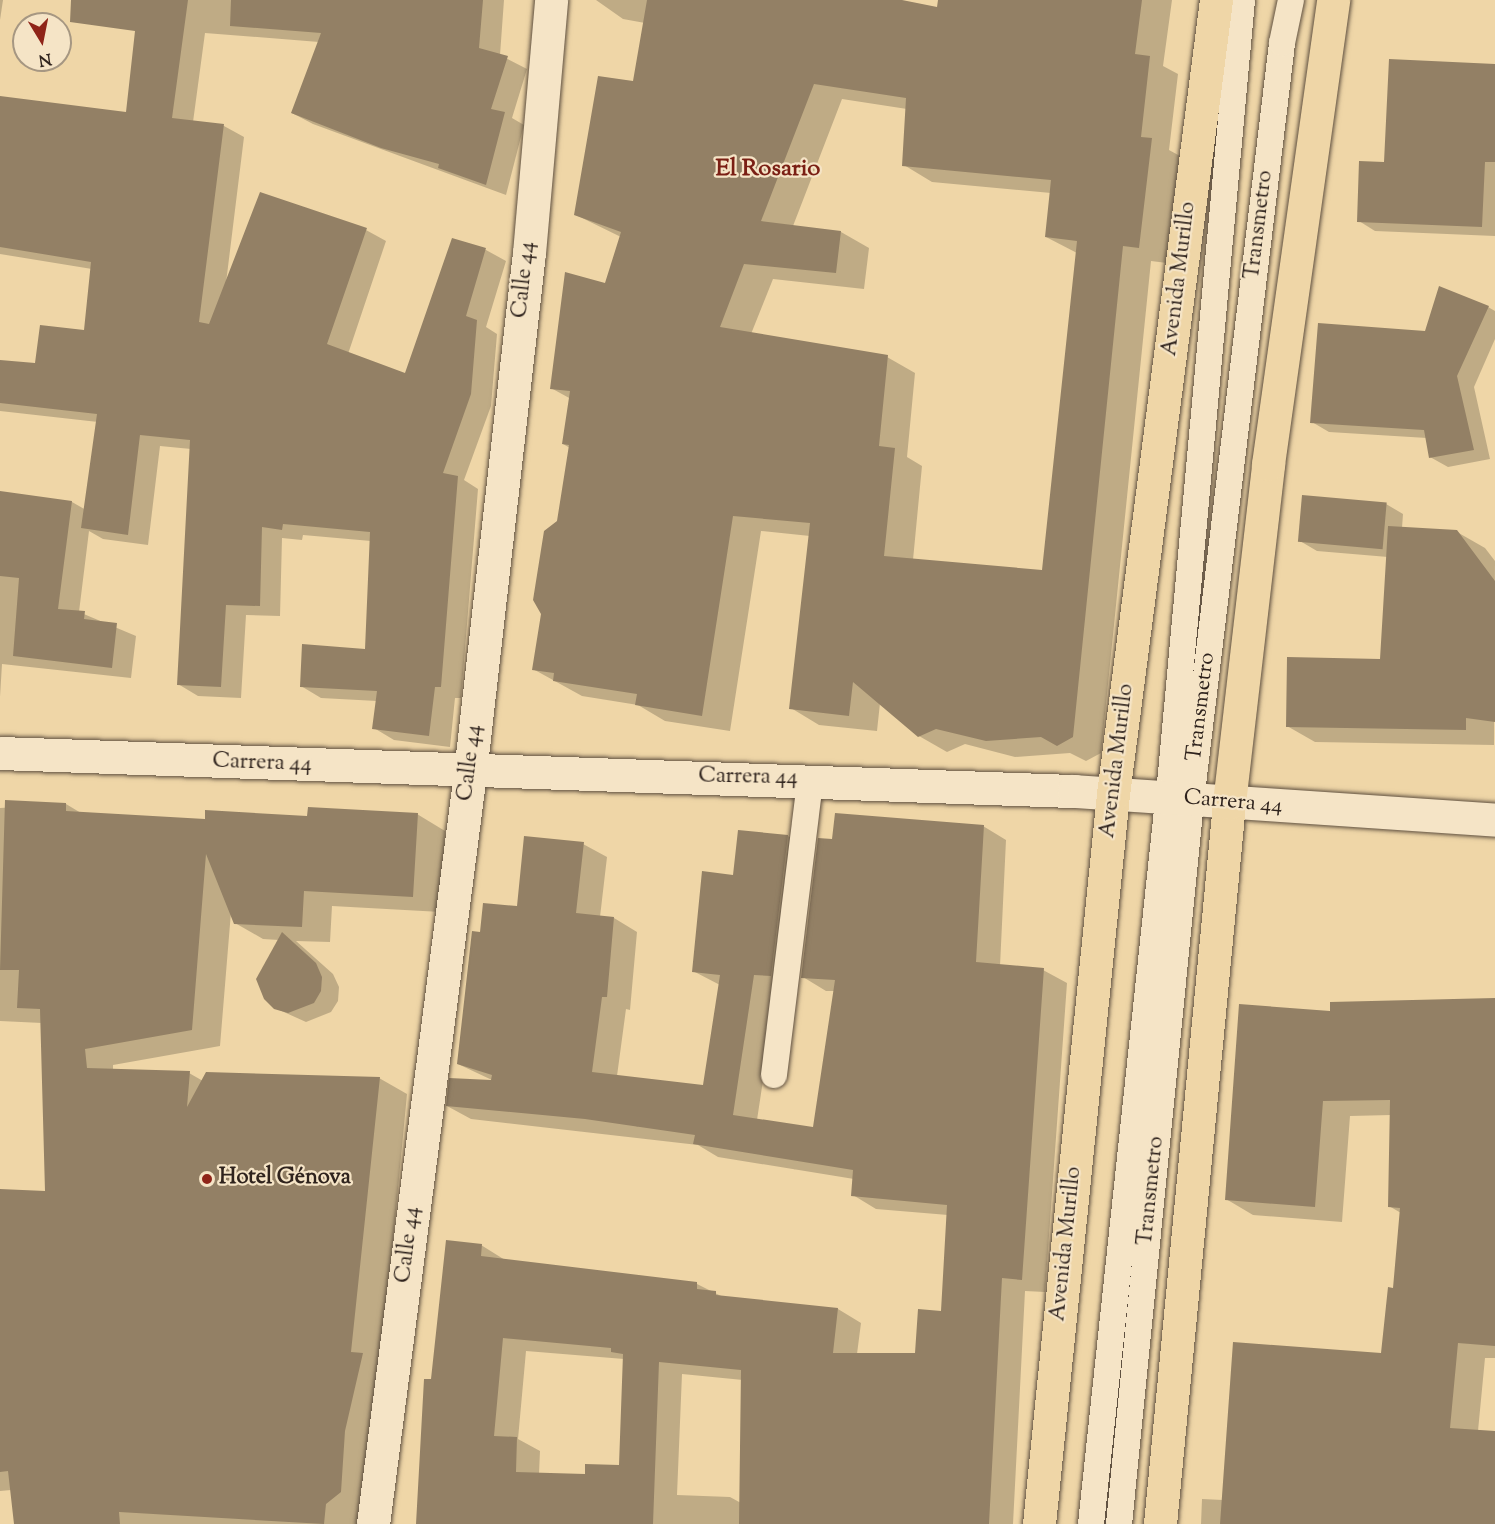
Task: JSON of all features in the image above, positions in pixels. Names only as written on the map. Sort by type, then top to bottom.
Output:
[{"type":"main road","name":"Avenida Murillo","points":[[1039,1524],[1113,794],[1216,0]]},
{"type":"main road","points":[[1160,1524],[1229,803],[1268,464],[1333,0]]},
{"type":"street","name":"Calle 44","points":[[373,1524],[470,773],[529,253],[551,0]]},
{"type":"street","name":"Carrera 44","points":[[0,753],[470,773],[810,780],[1113,794],[1495,820]]},
{"type":"lane","name":"Transmetro","points":[[1119,1524],[1242,0]]},
{"type":"lane","name":"Transmetro","points":[[1091,1524],[1179,799],[1280,55],[1291,0]]},
{"type":"lane","points":[[774,1075],[810,780]]},
{"type":"building","points":[[71,0],[188,0],[172,118],[224,124],[199,322],[209,324],[260,192],[367,228],[327,344],[405,373],[452,238],[486,248],[466,316],[477,320],[471,394],[443,473],[458,476],[441,687],[435,687],[429,736],[372,729],[377,691],[300,687],[302,644],[365,649],[370,532],[283,524],[282,530],[262,527],[260,606],[226,605],[221,687],[177,685],[190,440],[140,435],[128,535],[81,528],[97,414],[0,403],[0,360],[35,363],[40,325],[84,330],[91,262],[0,247],[0,96],[126,112],[135,31],[72,22]]},
{"type":"building","points":[[231,0],[483,0],[479,48],[508,56],[491,109],[505,112],[486,185],[438,168],[439,164],[381,148],[291,113],[321,33],[230,26]]},
{"type":"building","points":[[647,0],[902,0],[937,7],[938,0],[1142,0],[1135,54],[1150,56],[1141,137],[1152,138],[1139,248],[1123,246],[1073,737],[1057,746],[1041,737],[986,741],[936,729],[918,737],[853,682],[849,716],[789,709],[810,523],[733,516],[702,716],[635,705],[637,694],[553,681],[554,673],[532,670],[541,614],[533,600],[544,531],[557,521],[569,445],[562,444],[570,391],[550,389],[565,272],[605,283],[621,232],[574,215],[598,76],[633,81]],"holes":[[[814,84],[906,98],[902,166],[1051,180],[1045,237],[1077,241],[1042,570],[884,556],[895,448],[879,446],[888,355],[720,327],[744,264],[836,273],[841,231],[761,221]]]},
{"type":"building","points":[[1389,59],[1495,64],[1495,162],[1485,162],[1482,227],[1357,222],[1359,161],[1384,162]]},
{"type":"building","points":[[1439,286],[1489,306],[1457,376],[1474,450],[1429,458],[1424,430],[1310,423],[1318,323],[1425,331]]},
{"type":"building","points":[[0,491],[72,501],[58,609],[85,611],[84,619],[117,623],[112,668],[13,656],[19,578],[0,576]]},
{"type":"building","points":[[1302,495],[1387,502],[1383,549],[1298,542]]},
{"type":"building","points":[[1388,526],[1457,530],[1495,581],[1495,722],[1466,718],[1466,730],[1286,727],[1287,657],[1380,659]]},
{"type":"building","points":[[5,800],[66,803],[66,811],[205,819],[205,810],[307,816],[308,807],[418,813],[413,897],[304,891],[302,927],[234,924],[206,854],[192,1030],[85,1049],[87,1068],[190,1071],[187,1107],[206,1072],[380,1077],[351,1352],[363,1353],[345,1431],[341,1492],[326,1504],[324,1524],[119,1512],[120,1524],[14,1524],[8,1471],[0,1472],[0,1189],[45,1191],[40,1009],[17,1008],[19,970],[0,970]]},
{"type":"building","points":[[835,813],[984,825],[976,962],[1044,968],[1022,1280],[1002,1278],[989,1524],[739,1524],[741,1370],[659,1362],[653,1524],[416,1524],[424,1379],[431,1379],[446,1240],[482,1244],[481,1256],[697,1282],[697,1289],[716,1291],[716,1295],[838,1308],[833,1353],[915,1353],[918,1309],[941,1311],[947,1205],[851,1196],[853,1170],[693,1144],[695,1135],[585,1119],[446,1106],[449,1078],[491,1080],[492,1075],[457,1064],[472,931],[480,932],[483,903],[517,906],[524,836],[584,842],[576,913],[614,917],[607,997],[602,997],[592,1072],[703,1085],[720,975],[692,972],[702,871],[733,875],[738,830],[788,835],[771,976],[754,975],[733,1115],[813,1127],[835,980],[801,978],[818,838],[832,839]],"holes":[[[503,1338],[611,1348],[611,1352],[623,1354],[619,1465],[585,1464],[585,1474],[516,1472],[517,1437],[494,1436]]]},
{"type":"building","points":[[282,932],[316,963],[322,977],[321,991],[314,1003],[288,1013],[274,1009],[264,999],[256,979]]},
{"type":"building","points":[[1495,998],[1495,1346],[1458,1343],[1450,1428],[1495,1431],[1495,1524],[1220,1524],[1233,1342],[1381,1353],[1388,1287],[1393,1288],[1400,1208],[1388,1207],[1390,1100],[1323,1101],[1315,1207],[1225,1200],[1239,1004],[1330,1011],[1330,1002]]},
{"type":"place","name":"Hotel Génova","points":[[207,1179]]},
{"type":"district","name":"El Rosario","points":[[768,170]]}]
